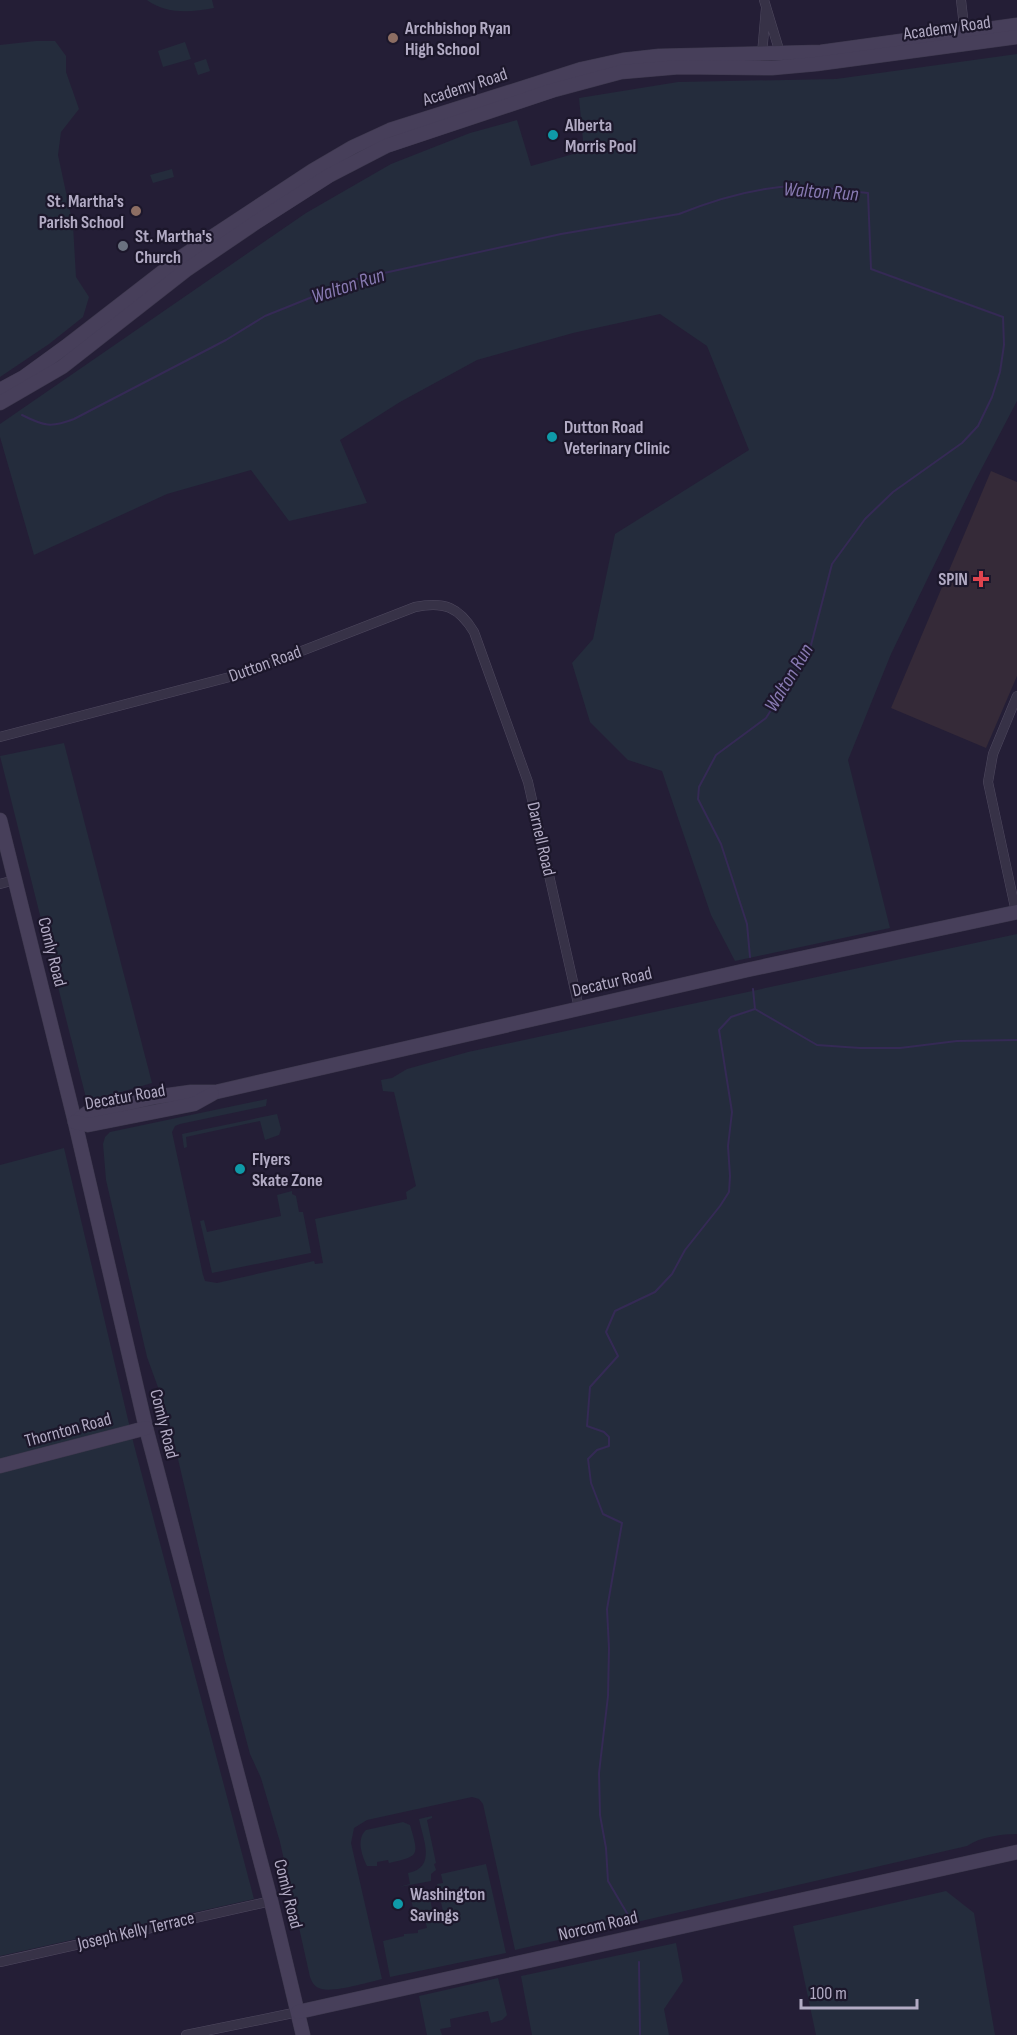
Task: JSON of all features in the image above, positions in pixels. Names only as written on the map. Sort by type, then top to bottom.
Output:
[{"type":"street","points":[[960,0],[966,38]]},
{"type":"street","points":[[765,4],[780,53],[772,68],[762,54],[765,4]]},
{"type":"street","name":"Academy Road","points":[[0,390],[330,175],[386,146],[554,90],[621,72],[680,67],[772,68],[816,64],[966,38],[1017,25]]},
{"type":"street","name":"Academy Road","points":[[0,403],[62,367],[183,256],[312,171],[353,147],[390,130],[582,69],[622,60],[659,56],[821,52],[966,38],[1017,37]]},
{"type":"street","name":"Dutton Road","points":[[0,737],[244,673],[415,607],[429,604],[440,604],[465,618],[474,632],[489,674]]},
{"type":"street","name":"Darnell Road","points":[[489,674],[528,782],[579,1008]]},
{"type":"street","points":[[1016,912],[988,782],[993,754],[1017,696]]},
{"type":"street","name":"Comly Road","points":[[0,820],[75,1122],[146,1428],[272,1901],[303,2035]]},
{"type":"street","points":[[0,884],[15,880]]},
{"type":"street","name":"Decatur Road","points":[[75,1122],[91,1125],[194,1104],[216,1092],[579,1008],[1016,912]]},
{"type":"street","name":"Thornton Road","points":[[0,1466],[146,1428]]},
{"type":"street","name":"Norcom Road","points":[[186,2035],[1017,1852]]},
{"type":"street","name":"Joseph Kelly Terrace","points":[[0,1962],[272,1901]]},
{"type":"shaded area","points":[[147,0],[212,0],[214,8],[171,10]]},
{"type":"shaded area","points":[[55,41],[66,56],[66,72],[79,109],[61,132],[58,155],[73,225],[76,277],[89,297],[83,317],[49,344],[0,377],[0,45]]},
{"type":"shaded area","points":[[185,42],[191,59],[163,67],[158,51]]},
{"type":"shaded area","points":[[1017,54],[1017,401],[973,485],[891,654],[848,760],[890,928],[735,961],[711,915],[662,771],[628,760],[590,722],[572,663],[593,639],[615,534],[749,450],[707,346],[660,314],[573,333],[477,360],[400,402],[340,440],[367,503],[289,521],[251,470],[167,494],[34,555],[0,437],[0,424],[306,213],[391,164],[470,133],[517,120],[531,166],[584,151],[579,98],[678,82],[836,79]]},
{"type":"shaded area","points":[[206,59],[210,71],[198,75],[194,63]]},
{"type":"shaded area","points":[[172,169],[174,177],[153,183],[150,175]]},
{"type":"shaded area","name":"SPIN","points":[[991,471],[1017,482],[1017,676],[986,748],[891,708]]},
{"type":"shaded area","points":[[64,743],[152,1083],[87,1102],[0,756]]},
{"type":"shaded area","points":[[1017,934],[1017,1834],[978,1840],[967,1846],[515,1950],[483,1804],[479,1799],[472,1797],[367,1820],[354,1828],[351,1843],[382,1979],[332,1990],[317,1987],[310,1977],[280,1842],[261,1778],[250,1754],[225,1660],[167,1412],[147,1357],[106,1180],[103,1144],[105,1137],[110,1132],[267,1099],[266,1106],[180,1124],[175,1126],[172,1132],[205,1281],[217,1283],[314,1261],[315,1264],[323,1263],[315,1219],[407,1199],[406,1192],[416,1186],[394,1092],[383,1091],[381,1080],[392,1078],[407,1069],[468,1052]]},
{"type":"shaded area","points":[[277,1114],[281,1129],[279,1135],[265,1140],[260,1121],[186,1137],[187,1147],[184,1148],[182,1134]]},
{"type":"shaded area","points":[[64,1148],[134,1445],[254,1899],[0,1956],[0,1165]]},
{"type":"shaded area","points":[[292,1191],[292,1194],[296,1196],[299,1212],[303,1212],[311,1253],[212,1273],[200,1221],[204,1220],[207,1232],[281,1216],[277,1195]]},
{"type":"shaded area","points":[[432,1816],[427,1820],[436,1863],[434,1864],[436,1870],[431,1874],[431,1881],[399,1887],[410,1884],[408,1873],[423,1865],[426,1852],[419,1819]]},
{"type":"shaded area","points":[[403,1822],[410,1825],[415,1843],[412,1856],[389,1863],[388,1860],[377,1862],[377,1866],[367,1866],[361,1843],[366,1830]]},
{"type":"shaded area","points":[[486,1864],[506,1953],[390,1977],[383,1941],[404,1936],[404,1934],[418,1933],[418,1930],[427,1928],[425,1920],[416,1922],[411,1899],[429,1895],[433,1913],[443,1911],[437,1884],[443,1883],[441,1874]]},
{"type":"shaded area","points":[[946,1891],[974,1913],[995,2035],[816,2035],[793,1926]]},
{"type":"shaded area","points":[[676,1943],[683,1981],[664,2009],[669,2035],[532,2035],[521,1976]]},
{"type":"shaded area","points":[[498,1978],[507,2015],[502,2020],[491,2023],[488,2011],[450,2019],[451,2027],[440,2029],[442,2035],[427,2035],[419,1996]]},
{"type":"waterway","name":"Walton Run","points":[[22,415],[36,422],[53,425],[74,419],[226,340],[265,316],[357,279],[561,234],[679,214],[707,203],[752,191],[806,186],[868,193],[871,269],[1003,317],[1004,345],[1000,372],[992,397],[978,426],[962,443],[893,492],[865,519],[832,564],[810,649],[766,718],[716,755],[699,787],[698,799],[721,844],[747,924],[750,957]]},
{"type":"waterway","name":"Walton Run","points":[[753,989],[755,1009]]},
{"type":"waterway","name":"Walton Run","points":[[755,1009],[817,1045],[900,1048],[957,1041],[1017,1040]]},
{"type":"waterway","points":[[628,1915],[608,1881],[606,1848],[600,1815],[599,1773],[608,1696],[607,1609],[622,1523],[603,1514],[591,1483],[588,1459],[597,1450],[609,1446],[609,1437],[604,1432],[587,1426],[590,1387],[618,1356],[606,1332],[615,1311],[655,1292],[672,1274],[685,1250],[729,1192],[728,1146],[732,1112],[719,1030],[731,1017],[755,1009]]},
{"type":"waterway","points":[[639,1962],[640,2035]]},
{"type":"place","name":"Archbishop Ryan High School","points":[[393,38]]},
{"type":"place","name":"Alberta Morris Pool","points":[[553,135]]},
{"type":"place","name":"St. Martha's Parish School","points":[[136,211]]},
{"type":"place","name":"St. Martha's Church","points":[[123,246]]},
{"type":"place","name":"Dutton Road Veterinary Clinic","points":[[552,437]]},
{"type":"place","name":"SPIN","points":[[981,579]]},
{"type":"place","name":"Flyers Skate Zone","points":[[240,1169]]},
{"type":"place","name":"Washington Savings","points":[[398,1904]]}]
